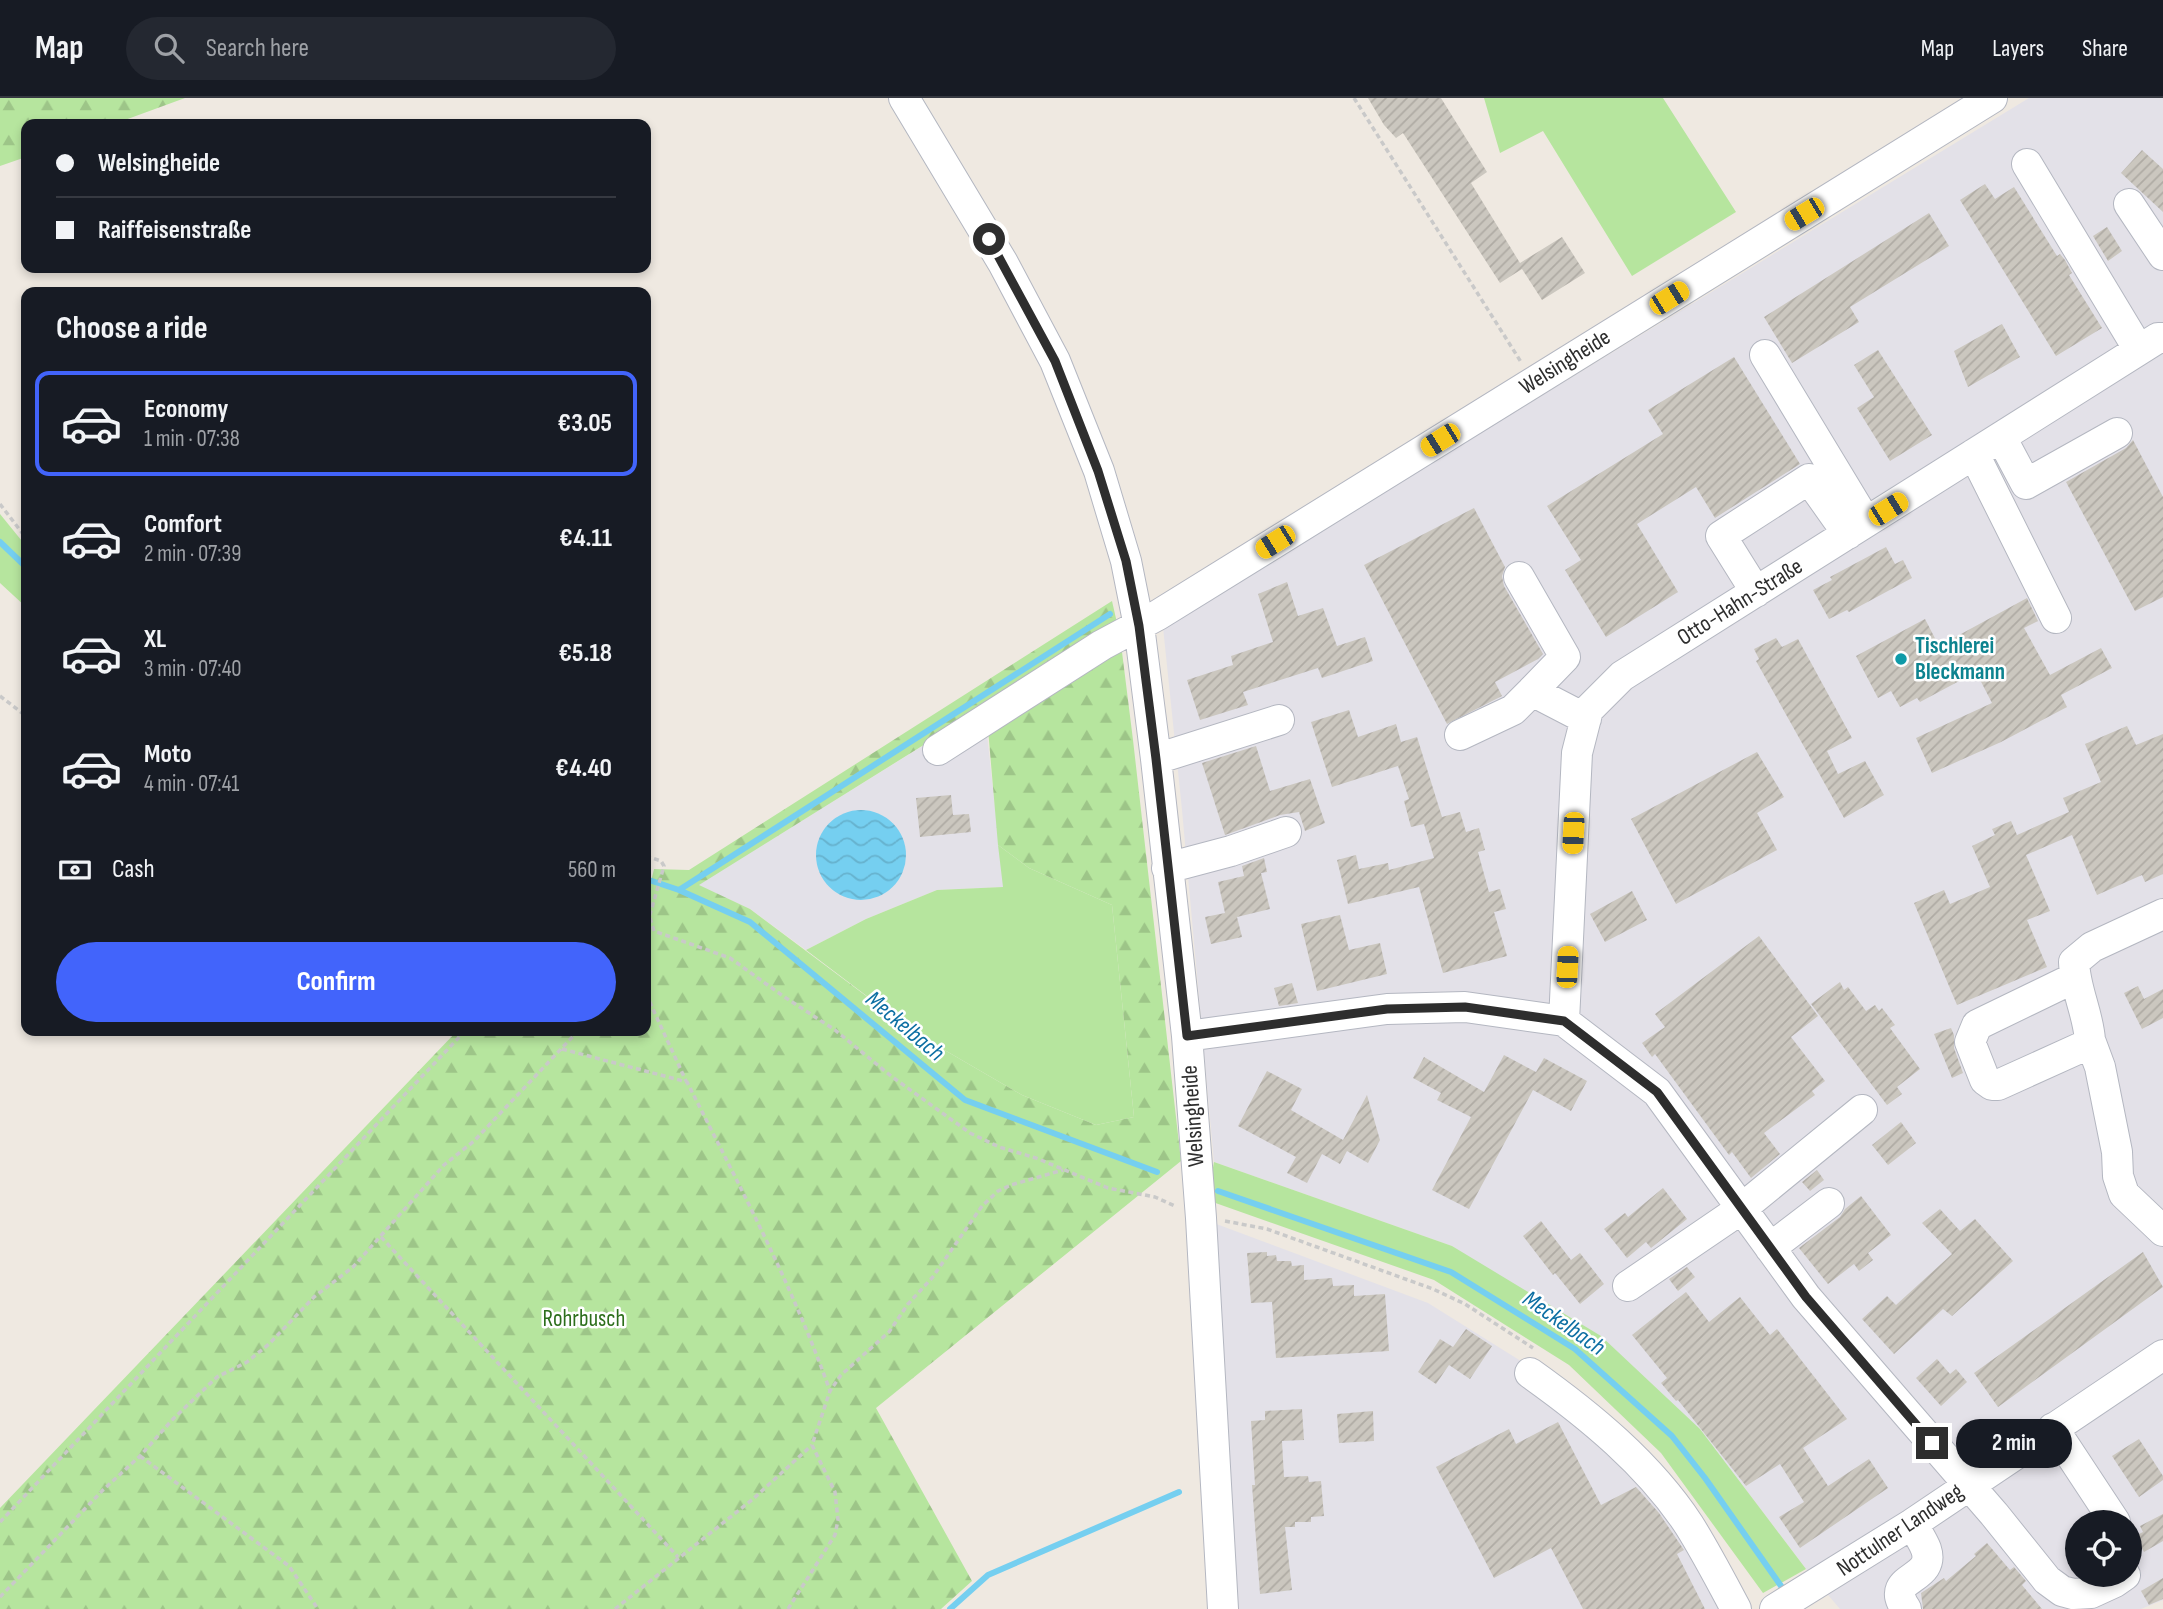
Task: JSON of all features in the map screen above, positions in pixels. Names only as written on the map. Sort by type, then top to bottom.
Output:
[{"type":"street","name":"Welsingheide","points":[[904,98],[1003,263],[1055,361],[1108,499],[1126,561],[1139,626],[1187,1036],[1201,1218],[1223,1609]]},
{"type":"street","name":"Welsingheide","points":[[937,750],[1102,645],[1139,626],[1992,98]]},
{"type":"street","points":[[2027,164],[2151,344]]},
{"type":"street","points":[[2130,204],[2163,256]]},
{"type":"street","name":"Otto-Hahn-Straße","points":[[1564,1021],[1577,752],[1588,710],[1622,677],[2151,344]]},
{"type":"street","points":[[1765,355],[1857,528]]},
{"type":"street","points":[[2001,437],[2026,484],[2117,433]]},
{"type":"street","points":[[1974,454],[2056,618]]},
{"type":"street","points":[[1756,592],[1721,536],[1809,479],[1857,528]]},
{"type":"street","points":[[1460,736],[1513,710],[1565,657],[1520,577]]},
{"type":"street","points":[[1532,691],[1586,719]]},
{"type":"street","points":[[1156,759],[1279,720]]},
{"type":"street","points":[[1167,868],[1231,851],[1286,832]]},
{"type":"street","points":[[2163,914],[2092,947],[2074,962],[2074,978],[2100,1067],[2117,1152],[2118,1176],[2124,1194],[2163,1231]]},
{"type":"street","points":[[2074,978],[1977,1025],[1970,1042],[1986,1080],[1992,1085],[1998,1085],[2058,1058],[2090,1040]]},
{"type":"street","points":[[1187,1036],[1387,1009],[1465,1007],[1564,1021],[1657,1092],[1806,1297],[2047,1580],[2062,1591],[2073,1594],[2091,1593],[2102,1587]]},
{"type":"street","points":[[1628,1286],[1741,1209],[1862,1110]]},
{"type":"street","points":[[1770,1248],[1829,1203]]},
{"type":"street","name":"Nottulner Landweg","points":[[1775,1609],[1912,1524],[2163,1355]]},
{"type":"street","points":[[1531,1373],[1612,1437],[1658,1484],[1688,1523],[1736,1609]]},
{"type":"street","points":[[2053,1428],[2107,1510]]},
{"type":"street","points":[[1906,1609],[1898,1599],[1898,1591],[1903,1584],[1919,1575],[1925,1565],[1927,1552],[1912,1524]]},
{"type":"path","points":[[1354,98],[1534,381]]},
{"type":"path","points":[[0,504],[21,531]]},
{"type":"path","points":[[0,696],[21,712]]},
{"type":"path","points":[[651,858],[661,861],[664,866],[651,908]]},
{"type":"path","points":[[651,924],[654,931],[730,958],[835,1030],[891,1076],[970,1133],[999,1147],[1108,1188],[1155,1197],[1201,1218]]},
{"type":"path","points":[[651,1005],[816,1350],[830,1391]]},
{"type":"path","points":[[0,1522],[460,1036]]},
{"type":"path","points":[[0,1597],[217,1377],[247,1362],[269,1344],[314,1297],[353,1267],[444,1165],[474,1141],[574,1036]]},
{"type":"path","points":[[562,1049],[687,1082]]},
{"type":"path","points":[[615,1609],[753,1499],[812,1445],[830,1391],[841,1375],[889,1332],[908,1304],[932,1279],[982,1206],[998,1191],[1065,1170]]},
{"type":"path","points":[[380,1237],[678,1557]]},
{"type":"path","points":[[788,1609],[835,1535],[838,1520],[835,1492],[812,1445]]},
{"type":"path","points":[[140,1456],[289,1566],[318,1609]]},
{"type":"shaded area","points":[[2029,98],[2163,98],[2163,1600],[2141,1609],[1840,1609],[1806,1569],[1700,1429],[1452,1246],[1214,1162],[1163,627]]},
{"type":"shaded area","points":[[984,708],[1004,887],[937,890],[866,919],[806,950],[750,909],[698,885]]},
{"type":"shaded area","points":[[1211,1222],[1428,1303],[1553,1381],[1643,1468],[1740,1609],[1232,1609]]},
{"type":"green space","points":[[0,98],[185,98],[128,119],[21,119],[21,159],[0,166]]},
{"type":"green space","points":[[1484,98],[1663,98],[1736,212],[1632,276],[1543,131],[1500,153]]},
{"type":"green space","points":[[0,514],[21,540],[21,602],[0,583]]},
{"type":"green space","name":"Rohrbusch","points":[[1112,601],[1120,636],[1133,740],[1181,1161],[876,1408],[972,1581],[941,1609],[0,1609],[0,1508],[452,1036],[651,1036],[651,882],[654,869],[689,870]],"holes":[[[983,708],[988,729],[998,845],[1029,868],[1112,905],[1134,1117],[1096,1125],[1022,1095],[917,1034],[750,909],[699,885]]]},
{"type":"green space","points":[[998,845],[1029,868],[1112,905],[1134,1117],[1096,1125],[1022,1095],[917,1034],[806,950],[866,919],[937,890],[1003,887]]},
{"type":"green space","points":[[1214,1162],[1452,1246],[1601,1336],[1700,1429],[1806,1569],[1763,1593],[1661,1453],[1569,1365],[1434,1280],[1207,1200]]},
{"type":"water","points":[[861,810],[878,814],[893,823],[902,838],[906,855],[902,872],[893,887],[878,896],[861,900],[844,896],[829,887],[820,872],[816,855],[820,838],[829,823],[844,814]]},
{"type":"building","points":[[1368,98],[1441,98],[1487,172],[1471,183],[1520,263],[1562,237],[1585,273],[1542,300],[1522,269],[1500,283],[1403,133],[1396,138],[1384,125]]},
{"type":"building","points":[[2142,150],[2163,169],[2163,212],[2121,173]]},
{"type":"building","points":[[1985,184],[1995,199],[2014,187],[2057,256],[2060,254],[2065,260],[2072,273],[2069,275],[2102,328],[2056,356],[1960,200]]},
{"type":"building","points":[[1929,213],[1949,246],[1850,307],[1859,322],[1792,363],[1764,317]]},
{"type":"building","points":[[2107,227],[2122,251],[2108,261],[2093,236]]},
{"type":"building","points":[[2002,324],[2020,357],[1968,387],[1954,351]]},
{"type":"building","points":[[1878,350],[1932,435],[1890,461],[1857,408],[1874,397],[1854,365]]},
{"type":"building","points":[[1734,357],[1800,464],[1715,518],[1696,487],[1637,524],[1678,592],[1606,637],[1565,570],[1581,560],[1547,506],[1663,434],[1648,410]]},
{"type":"building","points":[[2133,440],[2163,497],[2163,597],[2135,611],[2066,482],[2126,448]]},
{"type":"building","points":[[1474,508],[1505,567],[1502,576],[1504,586],[1543,654],[1495,682],[1502,696],[1447,724],[1364,565]]},
{"type":"building","points":[[1886,547],[1895,564],[1903,560],[1912,578],[1849,612],[1847,610],[1829,619],[1813,590],[1832,580],[1830,577]]},
{"type":"building","points":[[1287,582],[1298,616],[1323,608],[1337,646],[1365,637],[1373,661],[1322,678],[1318,668],[1243,692],[1248,705],[1200,720],[1187,680],[1233,665],[1231,656],[1273,642],[1258,594]]},
{"type":"building","points":[[2027,598],[2038,621],[2024,628],[2050,675],[2101,648],[2112,668],[2061,695],[2067,707],[2001,742],[1932,773],[1916,738],[1992,703],[1976,672],[1920,702],[1917,698],[1900,707],[1891,691],[1878,698],[1856,656],[1925,619],[1939,646]]},
{"type":"building","points":[[1776,638],[1782,647],[1798,639],[1852,738],[1827,751],[1838,774],[1865,761],[1884,795],[1844,818],[1756,661],[1759,659],[1754,649]]},
{"type":"building","points":[[1349,710],[1358,737],[1396,724],[1401,742],[1417,737],[1442,817],[1460,812],[1466,832],[1479,828],[1485,850],[1478,852],[1489,892],[1500,889],[1506,909],[1494,912],[1507,956],[1443,973],[1419,887],[1348,904],[1337,860],[1356,855],[1359,869],[1388,863],[1389,870],[1434,858],[1424,824],[1411,827],[1404,801],[1409,799],[1398,766],[1332,787],[1311,722]]},
{"type":"building","points":[[2127,726],[2136,745],[2163,734],[2163,874],[2145,882],[2142,875],[2097,895],[2072,835],[2026,855],[2050,911],[2027,920],[2047,967],[1957,1005],[1914,903],[1944,890],[1950,904],[1990,887],[1972,846],[1995,835],[1992,829],[2011,821],[2017,835],[2069,812],[2063,798],[2101,782],[2085,744]]},
{"type":"building","points":[[1256,746],[1270,791],[1310,779],[1325,823],[1305,831],[1299,812],[1280,815],[1225,835],[1202,763]]},
{"type":"building","points":[[1757,752],[1784,797],[1757,813],[1777,850],[1676,904],[1631,819]]},
{"type":"building","points":[[951,795],[953,815],[969,814],[971,832],[920,837],[916,798]]},
{"type":"building","points":[[1264,858],[1267,872],[1261,873],[1270,909],[1237,917],[1242,937],[1211,944],[1205,917],[1225,913],[1218,882],[1244,876],[1242,866]]},
{"type":"building","points":[[1632,891],[1647,920],[1605,942],[1590,914]]},
{"type":"building","points":[[1340,915],[1349,950],[1380,943],[1387,974],[1317,991],[1301,924]]},
{"type":"building","points":[[1759,936],[1818,1016],[1791,1037],[1825,1081],[1812,1091],[1815,1095],[1764,1133],[1780,1154],[1751,1178],[1732,1152],[1729,1155],[1655,1054],[1652,1057],[1642,1043],[1665,1027],[1655,1014]]},
{"type":"building","points":[[1840,982],[1844,990],[1848,987],[1866,1011],[1875,1005],[1879,1011],[1882,1008],[1895,1025],[1890,1028],[1920,1069],[1897,1087],[1902,1094],[1887,1105],[1811,1004]]},
{"type":"building","points":[[1292,983],[1298,1003],[1279,1006],[1274,988]]},
{"type":"building","points":[[2138,986],[2144,999],[2163,989],[2163,1018],[2142,1029],[2124,993]]},
{"type":"building","points":[[1951,1028],[1954,1048],[1963,1073],[1952,1078],[1934,1034]]},
{"type":"building","points":[[1504,1055],[1536,1072],[1544,1058],[1587,1081],[1571,1111],[1533,1090],[1469,1209],[1432,1190],[1471,1117],[1437,1100],[1441,1093],[1413,1078],[1424,1057],[1484,1092]]},
{"type":"building","points":[[1267,1071],[1302,1089],[1291,1110],[1343,1140],[1367,1095],[1380,1140],[1368,1163],[1347,1151],[1340,1164],[1322,1154],[1307,1183],[1287,1173],[1296,1157],[1238,1126]]},
{"type":"building","points":[[1901,1122],[1916,1143],[1888,1165],[1872,1145]]},
{"type":"building","points":[[1817,1170],[1824,1180],[1810,1191],[1802,1182]]},
{"type":"building","points":[[1663,1188],[1687,1219],[1651,1248],[1646,1242],[1627,1258],[1604,1229],[1625,1213],[1628,1217]]},
{"type":"building","points":[[1861,1196],[1891,1235],[1868,1253],[1873,1260],[1859,1271],[1854,1264],[1828,1284],[1799,1248],[1840,1217],[1845,1209]]},
{"type":"building","points":[[1940,1209],[1960,1231],[1975,1219],[2013,1261],[1952,1316],[1943,1309],[1894,1354],[1862,1319],[1887,1296],[1896,1305],[1952,1254],[1922,1223]]},
{"type":"building","points":[[1541,1221],[1571,1260],[1580,1253],[1604,1284],[1580,1304],[1523,1236]]},
{"type":"building","points":[[1267,1252],[1267,1256],[1276,1255],[1277,1261],[1291,1261],[1292,1266],[1304,1265],[1304,1280],[1332,1278],[1333,1286],[1354,1285],[1354,1296],[1385,1294],[1389,1351],[1276,1358],[1272,1302],[1251,1303],[1247,1253]]},
{"type":"building","points":[[2143,1252],[2163,1287],[1998,1407],[1974,1373]]},
{"type":"building","points":[[1687,1267],[1695,1277],[1678,1291],[1669,1279]]},
{"type":"building","points":[[1686,1292],[1709,1322],[1740,1297],[1770,1335],[1777,1329],[1847,1419],[1803,1448],[1828,1486],[1869,1459],[1888,1488],[1800,1548],[1779,1517],[1804,1502],[1780,1464],[1746,1486],[1678,1400],[1676,1401],[1661,1383],[1667,1378],[1632,1335]]},
{"type":"building","points":[[1466,1329],[1492,1346],[1470,1379],[1449,1365],[1436,1384],[1418,1372],[1440,1339],[1453,1347]]},
{"type":"building","points":[[1937,1359],[1950,1374],[1956,1369],[1967,1382],[1941,1406],[1916,1378]]},
{"type":"building","points":[[1302,1409],[1304,1440],[1282,1441],[1284,1477],[1308,1476],[1309,1482],[1321,1481],[1324,1516],[1311,1517],[1311,1522],[1295,1522],[1295,1527],[1285,1527],[1292,1590],[1260,1594],[1252,1485],[1255,1485],[1251,1421],[1265,1420],[1265,1411]]},
{"type":"building","points":[[1373,1411],[1374,1441],[1339,1443],[1337,1414]]},
{"type":"building","points":[[1558,1422],[1601,1505],[1636,1487],[1659,1513],[1684,1550],[1677,1554],[1705,1609],[1583,1609],[1551,1548],[1494,1578],[1436,1467],[1509,1429],[1516,1444]]},
{"type":"building","points":[[2139,1439],[2163,1480],[2139,1497],[2112,1456]]},
{"type":"building","points":[[2163,1514],[2163,1541],[2144,1552],[2142,1548],[2142,1525]]},
{"type":"building","points":[[1987,1543],[2010,1570],[2014,1567],[2026,1581],[2022,1585],[2042,1609],[1923,1609],[1921,1593],[1944,1578],[1946,1581]]},
{"type":"building","points":[[2163,1578],[2163,1599],[2149,1605],[2141,1591]]},
{"type":"waterway","name":"Meckelbach","points":[[0,542],[21,562]]},
{"type":"waterway","points":[[679,890],[1110,614]]},
{"type":"waterway","name":"Meckelbach","points":[[651,881],[679,890],[750,922],[965,1100],[1157,1172]]},
{"type":"waterway","name":"Meckelbach","points":[[1218,1191],[1451,1272],[1575,1349],[1672,1436],[1786,1593]]},
{"type":"waterway","points":[[950,1609],[988,1575],[1179,1492]]},
{"type":"place","name":"Tischlerei Bleckmann","points":[[1901,659]]},
{"type":"route","points":[[989,239],[1055,361],[1108,499],[1126,561],[1139,626],[1187,1036],[1387,1009],[1465,1007],[1564,1021],[1657,1092],[1806,1297],[1932,1443]]}]
